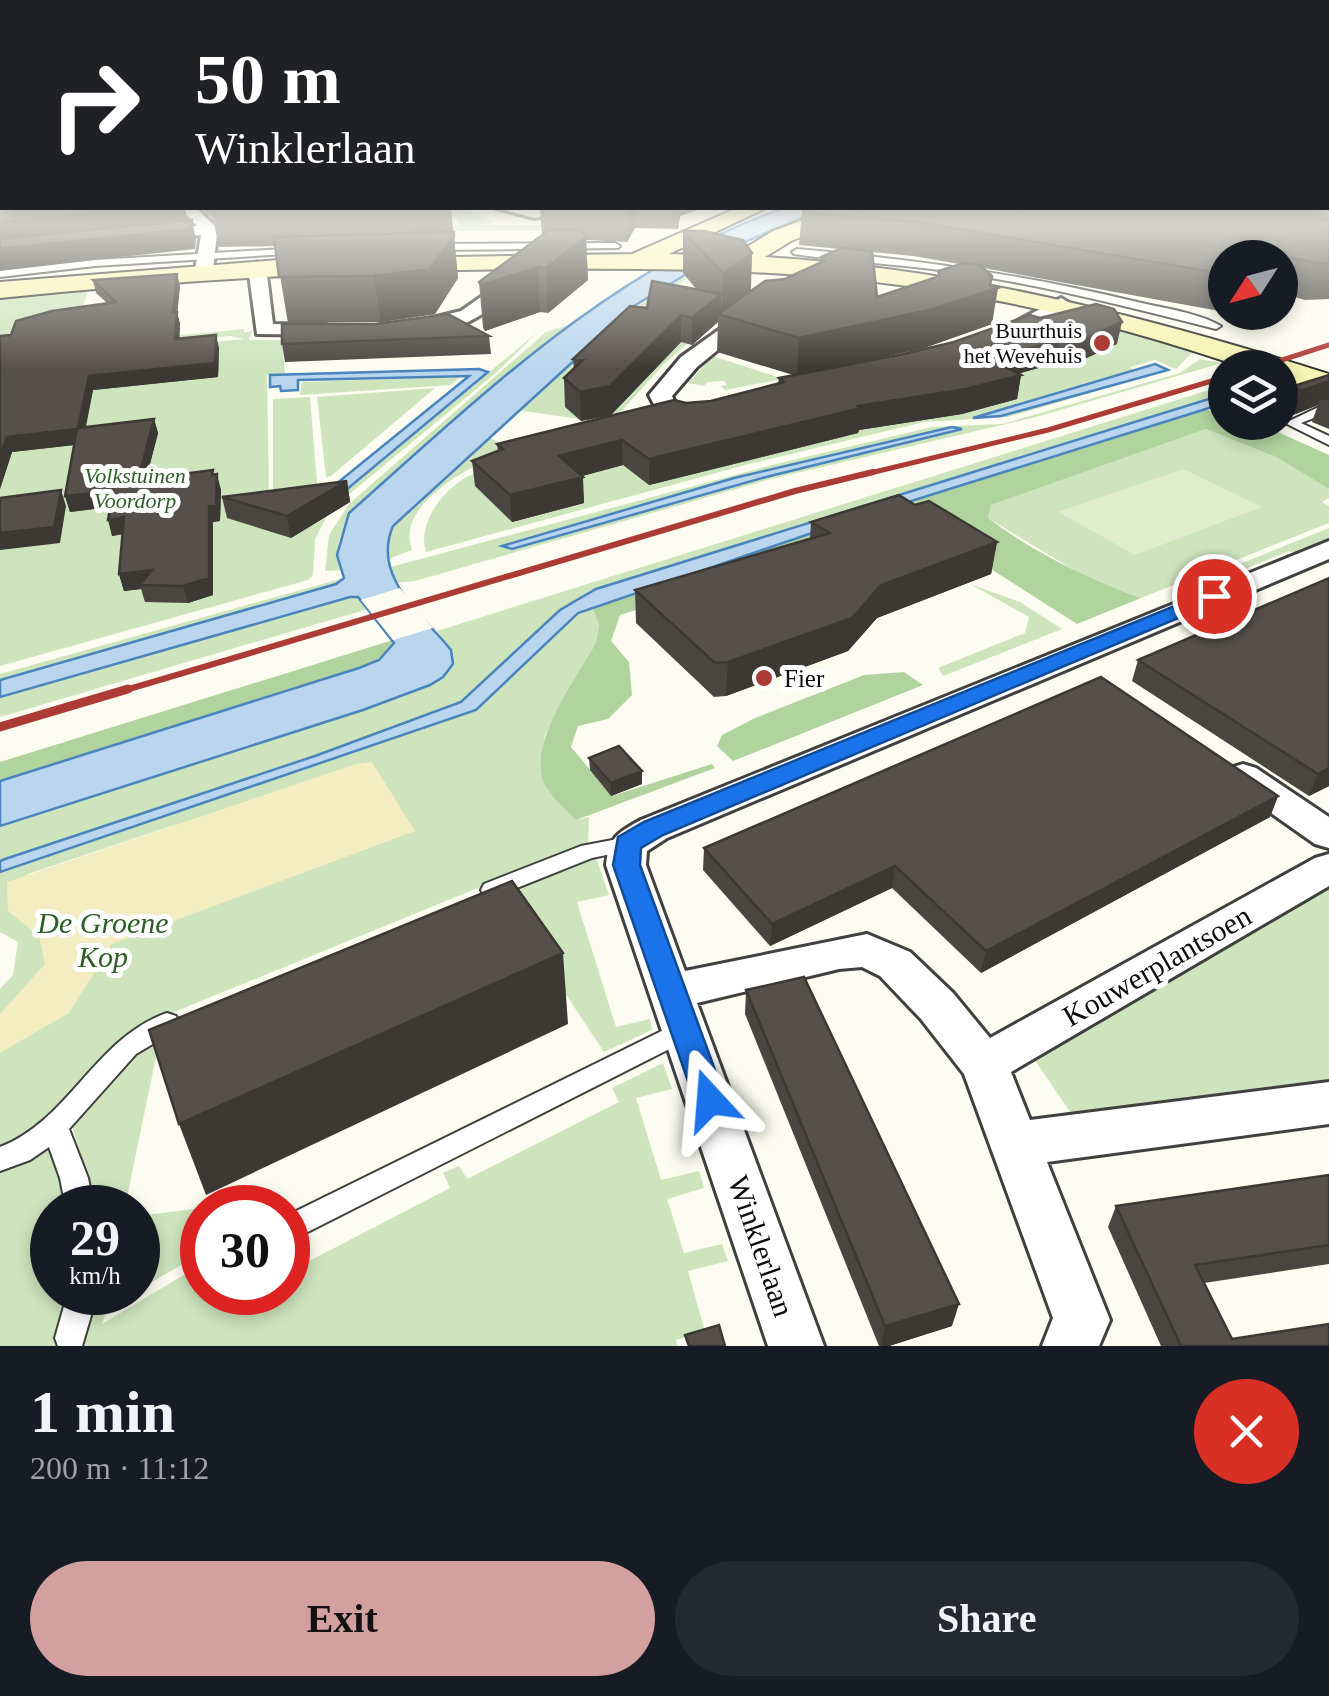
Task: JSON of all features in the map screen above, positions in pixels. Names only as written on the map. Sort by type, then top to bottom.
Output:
[{"type":"street","points":[[207,262],[209,245]]},
{"type":"street","points":[[0,290],[207,262],[256,268],[520,261],[620,254],[647,245]]},
{"type":"street","points":[[728,262],[764,245]]},
{"type":"street","points":[[620,254],[654,262],[806,261],[960,278],[1215,337],[1241,350]]},
{"type":"street","points":[[389,329],[448,323],[482,310],[510,284],[520,261]]},
{"type":"street","points":[[793,286],[806,261]]},
{"type":"street","points":[[256,268],[264,330],[352,331]]},
{"type":"street","points":[[666,408],[660,395],[689,362],[767,302]]},
{"type":"street","points":[[972,345],[1036,320],[1061,304]]},
{"type":"street","points":[[1298,379],[1328,396]]},
{"type":"street","points":[[628,844],[654,829],[1066,656],[1328,551]]},
{"type":"street","points":[[1066,656],[1098,678]]},
{"type":"street","points":[[1211,754],[1329,835]]},
{"type":"street","name":"Winklerlaan","points":[[628,844],[626,865],[796,1346]]},
{"type":"street","name":"Kouwerplantsoen","points":[[984,1064],[1329,868]]},
{"type":"street","points":[[678,1010],[867,950],[896,964],[937,1006],[984,1064],[1082,1320],[1070,1346]]},
{"type":"street","points":[[1016,1144],[1329,1103]]},
{"type":"lane","points":[[426,248],[620,254]]},
{"type":"lane","points":[[0,274],[207,262],[314,251]]},
{"type":"lane","points":[[960,278],[1068,288],[1215,337]]},
{"type":"lane","points":[[1328,396],[1291,423],[1329,442]]},
{"type":"lane","points":[[478,896],[588,851],[628,844]]},
{"type":"lane","points":[[310,1217],[678,1010]]},
{"type":"lane","points":[[0,1159],[17,1154],[54,1125],[130,1044],[188,1014]]},
{"type":"lane","points":[[54,1125],[75,1185]]},
{"type":"lane","points":[[70,1338],[76,1315]]},
{"type":"green space","points":[[690,269],[701,269],[626,321],[704,329],[664,364],[619,414],[593,421],[517,410],[598,335]]},
{"type":"green space","points":[[88,289],[74,340],[0,350],[0,296]]},
{"type":"green space","points":[[1070,316],[1192,353],[1176,369],[1155,360],[1130,367],[1134,370],[1131,371],[974,418],[1001,416],[1168,370],[1008,417],[924,422],[749,464],[426,552],[426,529],[436,505],[454,486],[475,473]]},
{"type":"green space","points":[[568,325],[349,513],[338,544],[341,570],[325,571],[329,535],[349,504],[546,332]]},
{"type":"green space","name":"Volkstuinen Voordorp","points":[[244,329],[244,333],[253,330],[249,340],[282,340],[285,374],[267,375],[269,499],[346,490],[538,332],[497,372],[330,510],[315,539],[313,575],[308,580],[0,666],[0,363],[244,339],[230,336],[0,358],[85,344]]},
{"type":"green space","points":[[713,356],[783,379],[725,390],[721,386],[727,385],[724,381],[707,382],[704,386],[688,383]]},
{"type":"green space","points":[[1200,359],[1208,360],[1208,367],[1036,417],[771,479],[415,581],[396,583],[387,568],[776,464],[932,427],[1002,424],[1180,373]],"holes":[[[952,427],[961,430],[766,477],[512,549],[505,544],[734,478]]]},
{"type":"green space","points":[[460,377],[451,385],[300,395],[302,382]]},
{"type":"green space","points":[[435,388],[331,476],[326,477],[317,397]]},
{"type":"green space","points":[[1208,390],[1208,400],[560,610],[461,702],[315,756],[0,861],[0,826],[430,685],[454,656],[437,631]]},
{"type":"green space","points":[[310,397],[317,484],[273,490],[273,399]]},
{"type":"green space","points":[[1202,409],[1208,410],[1208,430],[991,505],[988,518],[1024,542],[1081,573],[1141,598],[1077,624],[914,520],[620,615],[611,641],[629,662],[632,695],[608,719],[578,726],[571,747],[612,796],[712,764],[715,768],[576,820],[545,785],[542,750],[556,712],[596,642],[599,625],[593,608],[847,521]]},
{"type":"green space","points":[[1206,429],[1208,440],[1234,440],[1276,457],[1329,489],[1329,498],[1322,502],[1329,506],[1329,523],[1141,598],[1087,578],[988,518],[991,505]]},
{"type":"green space","points":[[486,437],[513,447],[461,474],[427,500],[415,515],[410,532],[412,550],[386,560],[385,543],[392,526]]},
{"type":"green space","points":[[1234,440],[1296,440],[1329,455],[1329,489],[1276,457]]},
{"type":"green space","points":[[1183,469],[1262,507],[1135,555],[1058,512]]},
{"type":"green space","points":[[1329,528],[1329,542],[1297,555],[1289,551],[1182,595],[1173,591]]},
{"type":"green space","points":[[344,578],[336,584],[0,680],[0,674]]},
{"type":"green space","points":[[970,584],[1020,602],[1062,629],[943,676],[938,668],[1025,633],[1029,617]]},
{"type":"green space","points":[[358,597],[368,609],[0,717],[0,697],[336,599]]},
{"type":"green space","name":"De Groene Kop","points":[[593,608],[599,625],[596,642],[545,735],[542,758],[576,820],[589,817],[588,843],[157,1019],[120,1041],[46,1122],[80,1185],[30,1185],[30,1315],[105,1315],[102,1324],[117,1315],[160,1315],[160,1289],[180,1277],[180,1315],[310,1315],[310,1261],[450,1188],[443,1173],[459,1166],[467,1179],[619,1102],[612,1088],[663,1063],[672,1089],[636,1098],[661,1180],[699,1171],[704,1188],[667,1199],[684,1253],[722,1244],[728,1261],[688,1271],[705,1332],[676,1340],[677,1346],[0,1346],[0,989],[13,975],[18,942],[0,932],[0,872],[476,710],[571,617]],"holes":[[[177,824],[8,911],[28,874]]]},
{"type":"green space","points":[[393,640],[394,644],[379,660],[359,668],[0,781],[0,762]]},
{"type":"green space","points":[[904,672],[923,685],[733,761],[717,746],[722,735],[755,718],[864,675]]},
{"type":"green space","points":[[590,857],[597,860],[609,895],[577,902],[616,1027],[650,1019],[652,1030],[604,1052],[565,993],[249,998]]},
{"type":"green space","points":[[1329,881],[1329,1086],[1075,1119],[1032,1056]]},
{"type":"green space","points":[[169,1032],[157,1052],[130,1185],[89,1185],[72,1125],[135,1051]]},
{"type":"green space","points":[[180,1211],[180,1266],[160,1277],[160,1213]]},
{"type":"sand","points":[[372,762],[415,831],[112,944],[69,1013],[0,1053],[0,1014],[45,964],[39,936],[8,911],[7,882],[356,764]]},
{"type":"water","points":[[700,245],[738,245],[634,306],[393,526],[388,545],[394,578],[451,650],[453,664],[443,677],[363,710],[0,826],[0,781],[379,660],[394,643],[358,597],[350,597],[0,697],[0,680],[336,584],[344,578],[337,555],[349,513],[552,338],[663,264]]},
{"type":"water","points":[[1155,364],[1168,370],[1001,416],[973,418]]},
{"type":"water","points":[[479,369],[488,372],[346,490],[336,484],[469,376],[298,380],[298,390],[270,387],[270,375]]},
{"type":"water","points":[[1208,399],[1208,408],[847,521],[578,613],[476,710],[0,872],[0,861],[5,859],[315,756],[461,702],[560,610],[596,589]]},
{"type":"water","points":[[952,427],[962,429],[766,477],[512,549],[502,546],[734,478]]},
{"type":"pier","points":[[400,588],[433,628],[393,640],[361,600]]},
{"type":"building","points":[[0,245],[40,245],[0,249]]},
{"type":"building","points":[[275,245],[448,245],[430,269],[374,276],[279,277]]},
{"type":"building","points":[[529,245],[576,245],[546,268],[481,285],[479,282]]},
{"type":"building","points":[[696,245],[746,245],[752,253],[723,273]]},
{"type":"building","points":[[1052,245],[1208,245],[1208,271]]},
{"type":"building","points":[[1298,245],[1329,245],[1329,263],[1298,259]]},
{"type":"building","points":[[842,248],[872,251],[877,297],[940,276],[938,271],[964,263],[980,265],[992,276],[990,285],[998,288],[929,310],[799,338],[718,314],[765,281],[785,279]]},
{"type":"building","points":[[177,274],[175,339],[216,335],[215,363],[89,376],[78,428],[154,419],[138,480],[213,470],[212,475],[217,474],[216,506],[209,506],[209,578],[183,586],[140,585],[152,570],[119,574],[124,517],[108,520],[113,491],[65,496],[77,429],[7,437],[0,458],[0,336],[11,335],[16,321],[52,311],[116,302],[93,280]]},
{"type":"building","points":[[652,281],[721,294],[692,318],[681,315],[610,386],[580,392],[564,378],[583,360],[573,359],[630,306],[647,308]]},
{"type":"building","points":[[1096,304],[1114,309],[1122,322],[1072,345],[1060,340],[989,359],[1021,375],[966,389],[858,406],[861,408],[649,459],[622,440],[559,456],[583,477],[510,495],[472,461],[503,449],[497,444],[674,400],[711,401],[784,382],[779,378],[899,355],[954,342],[1030,315],[1040,318]]},
{"type":"building","points":[[448,314],[489,336],[282,344],[282,324],[375,324]]},
{"type":"building","points":[[1329,375],[1329,381],[1301,391],[1298,385]]},
{"type":"building","points":[[347,481],[287,516],[222,497]]},
{"type":"building","points":[[61,490],[54,527],[0,533],[0,498]]},
{"type":"building","points":[[899,495],[915,505],[929,501],[997,542],[881,585],[852,618],[728,662],[715,663],[635,590],[830,533],[811,522]]},
{"type":"building","points":[[1329,578],[1329,768],[1318,774],[1138,660]]},
{"type":"building","points":[[1101,677],[1278,796],[986,951],[895,866],[772,924],[704,848]]},
{"type":"building","points":[[619,746],[642,771],[611,783],[589,758]]},
{"type":"building","points":[[512,881],[563,953],[179,1124],[149,1030]]},
{"type":"building","points":[[804,977],[959,1304],[885,1326],[746,990]]},
{"type":"building","points":[[1329,1175],[1329,1245],[1195,1265],[1232,1339],[1329,1324],[1329,1346],[1181,1346],[1116,1206]]},
{"type":"building","points":[[719,1325],[725,1346],[689,1346],[685,1335]]},
{"type":"railway","points":[[1298,355],[1329,345]]},
{"type":"railway","points":[[862,475],[1048,430],[1208,382]]},
{"type":"railway","points":[[119,692],[795,491],[873,472]]},
{"type":"railway","points":[[0,727],[128,689]]},
{"type":"place","name":"Buurthuis het Wevehuis","points":[[1102,343]]},
{"type":"place","name":"Fier","points":[[764,678]]},
{"type":"route","points":[[710,1100],[626,865],[628,844],[654,829],[1214,596]]}]
